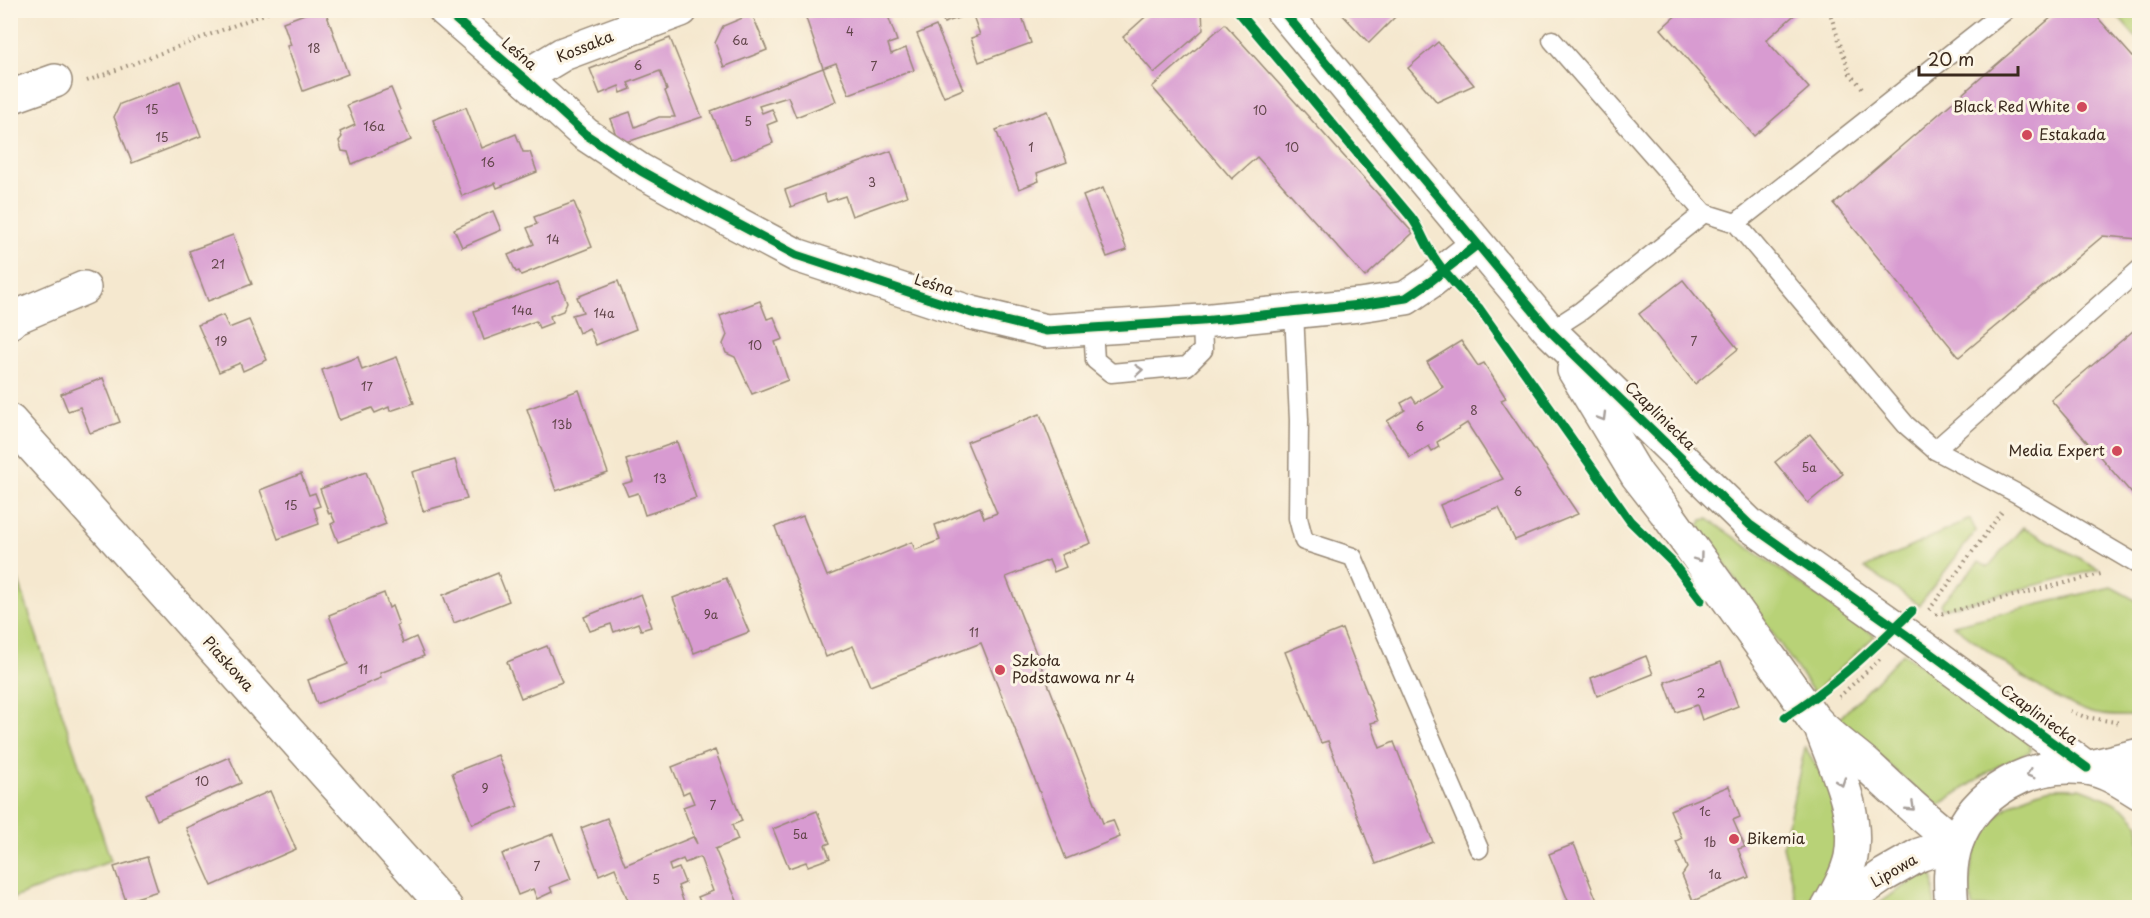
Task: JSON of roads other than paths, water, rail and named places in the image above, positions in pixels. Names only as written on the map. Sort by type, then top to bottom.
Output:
[{"type":"street","name":"Leśna","points":[[445,10],[585,134],[641,171],[796,255],[972,313],[1046,331],[1203,321],[1406,298],[1477,245]]},
{"type":"street","name":"Kossaka","points":[[527,81],[538,69],[563,54],[681,10]]},
{"type":"street","name":"Czapliniecka","points":[[1282,10],[1550,331],[1750,525],[1904,628],[2087,768]]},
{"type":"street","points":[[10,97],[55,81]]},
{"type":"street","points":[[10,322],[14,318],[84,288]]},
{"type":"street","name":"Czapliniecka","points":[[1550,331],[1637,475],[1867,766],[1924,820],[1956,843]]},
{"type":"street","name":"Piaskowa","points":[[10,421],[446,908]]},
{"type":"street","points":[[1827,714],[1852,825],[1851,857],[1842,883],[1828,908]]},
{"type":"street","points":[[1952,908],[1950,875],[1956,843],[1972,815],[1995,791],[2033,772],[2055,767],[2087,768],[2139,755]]},
{"type":"street","points":[[2087,768],[2118,779],[2139,794]]},
{"type":"street","name":"Lipowa","points":[[1836,908],[1884,875],[1919,855],[1956,843]]},
{"type":"lane","points":[[1736,223],[2006,10]]},
{"type":"lane","points":[[1552,40],[1704,213],[1736,223],[1906,425],[1935,450],[2016,493],[2139,565]]},
{"type":"lane","points":[[1550,331],[1581,311],[1704,213]]},
{"type":"lane","points":[[1935,450],[2139,269]]},
{"type":"lane","points":[[1294,312],[1299,420],[1298,518],[1305,541],[1353,557],[1479,849]]},
{"type":"lane","points":[[1093,329],[1095,360],[1111,373],[1187,366],[1203,350],[1203,321]]},
{"type":"place","name":"Black Red White","points":[[2082,107]]},
{"type":"place","name":"Estakada","points":[[2027,135]]},
{"type":"place","name":"Media Expert","points":[[2117,451]]},
{"type":"place","name":"Szkoła Podstawowa nr 4","points":[[1000,670]]},
{"type":"place","name":"Bikemia","points":[[1734,839]]}]
